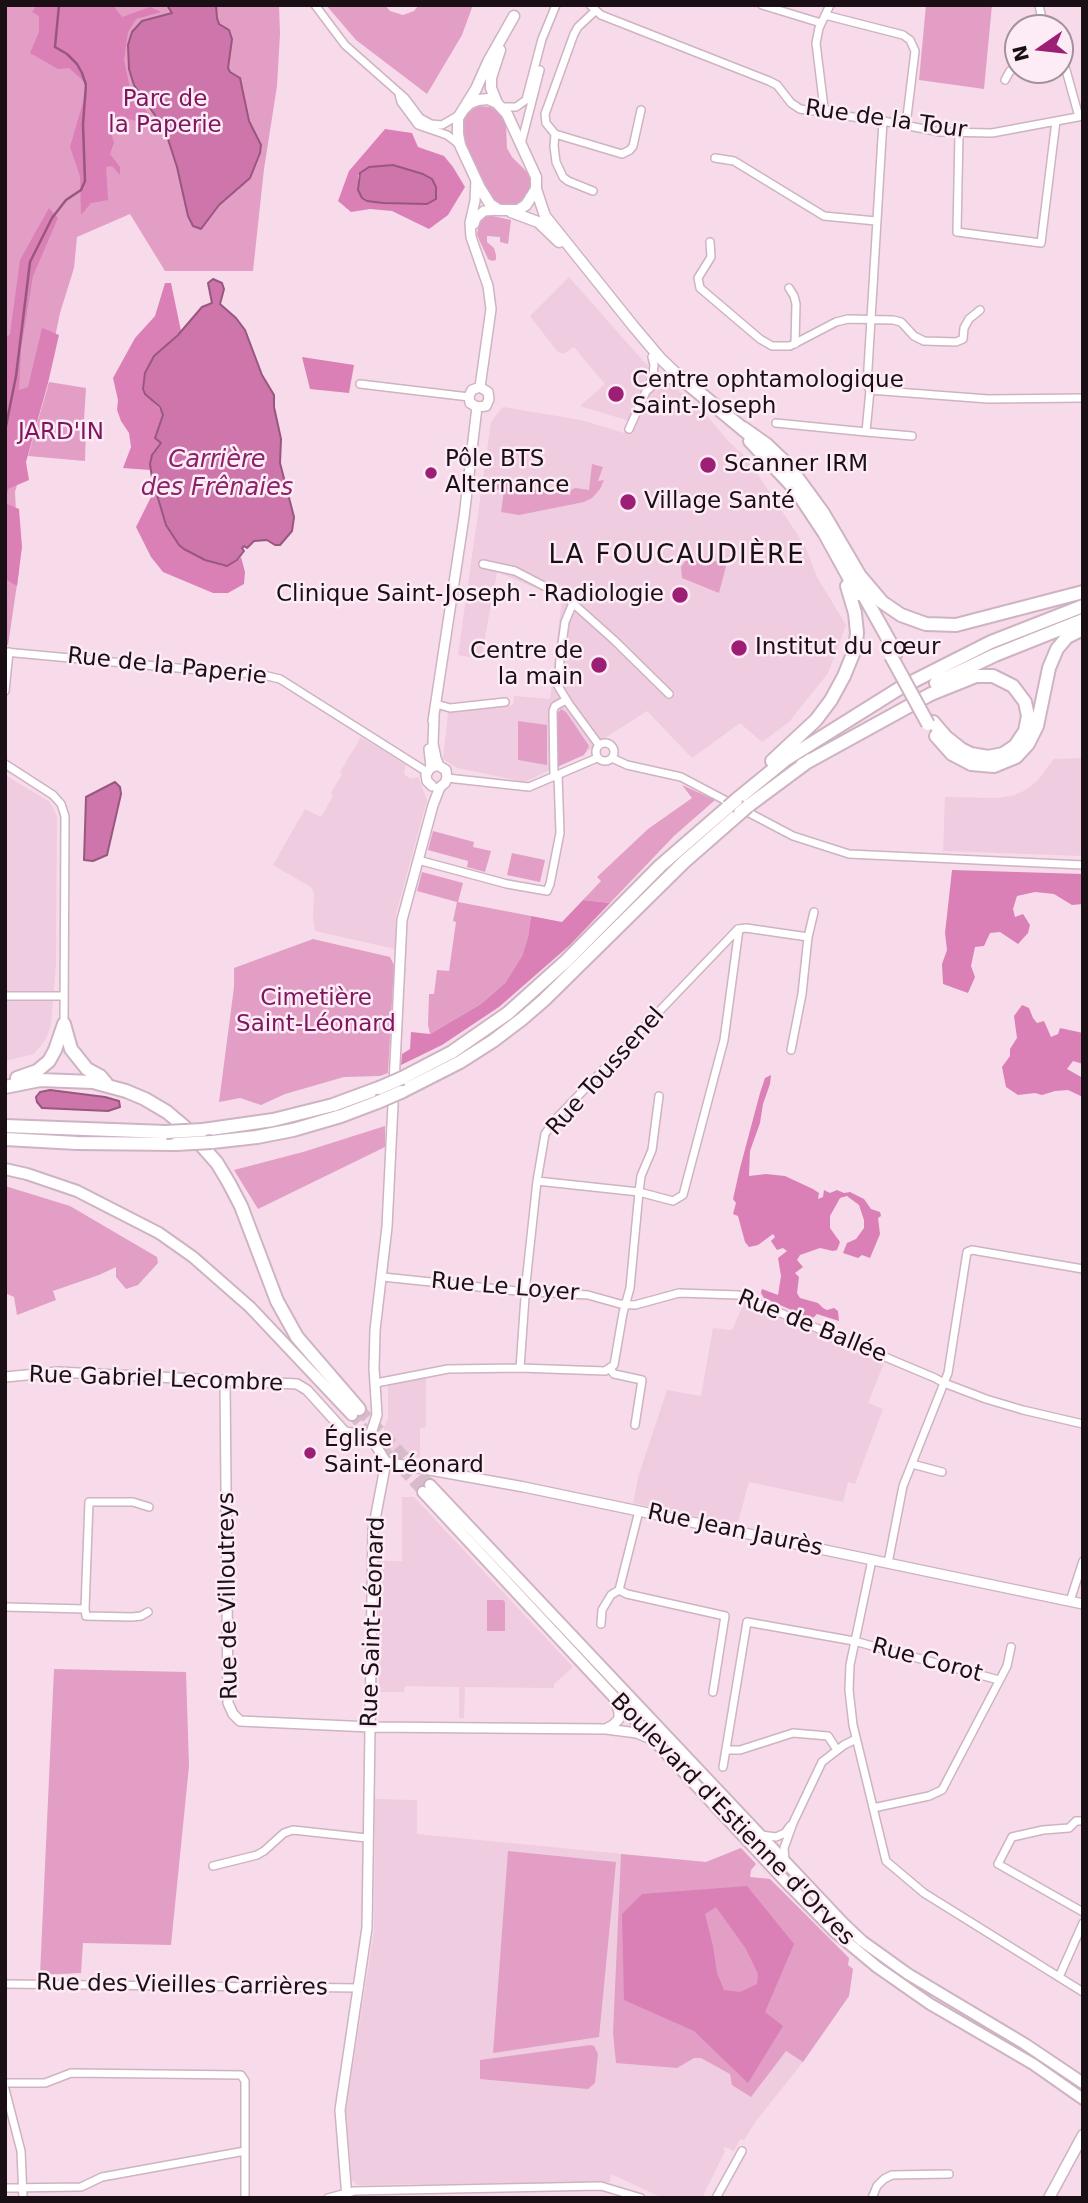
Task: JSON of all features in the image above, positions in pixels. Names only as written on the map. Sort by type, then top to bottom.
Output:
[{"type":"highway","points":[[679,379],[767,445],[788,465],[823,513],[868,587],[882,602],[901,615],[926,624],[956,625],[1083,592]]},
{"type":"highway","points":[[679,379],[785,472],[825,534],[894,654]]},
{"type":"highway","points":[[743,428],[785,472],[828,530],[943,746],[965,762],[990,766],[1012,760],[1025,748],[1034,733],[1049,668],[1057,649],[1067,637],[1083,629]]},
{"type":"highway","points":[[729,802],[816,720],[836,692],[852,657],[857,633],[855,613],[825,534]]},
{"type":"highway","points":[[5,1139],[77,1143],[212,1142],[293,1130],[341,1116],[379,1095],[402,1078],[452,1052],[508,1013],[566,961],[627,900],[680,838],[785,760],[900,688],[991,642],[1083,606]]},
{"type":"highway","points":[[5,1126],[166,1132],[203,1130],[286,1117],[401,1092],[460,1062],[529,1013],[684,862],[744,810],[803,765],[858,728],[953,674],[1083,620]]},
{"type":"highway","points":[[803,765],[931,694],[976,676],[993,676],[1013,686],[1025,702],[1028,716],[1025,731],[1014,746],[1003,754],[988,757],[976,756],[961,749],[930,723]]},
{"type":"highway","points":[[5,1085],[37,1071],[49,1061],[64,1024]]},
{"type":"highway","points":[[64,1024],[71,1049],[87,1069],[100,1076],[108,1086]]},
{"type":"highway","points":[[5,1085],[61,1079],[93,1082],[136,1095],[167,1112],[186,1128],[217,1163],[241,1206],[277,1301],[297,1337],[355,1412]]},
{"type":"main road","points":[[516,10],[497,57],[491,88],[507,114],[536,177],[536,189],[545,216],[679,379]]},
{"type":"main road","points":[[516,10],[461,112],[457,125],[460,145],[484,197],[490,204],[538,222],[553,235],[652,357],[679,379]]},
{"type":"main road","points":[[461,112],[470,103],[478,100],[488,99],[499,105]]},
{"type":"main road","points":[[504,210],[518,210],[526,205],[536,189]]},
{"type":"main road","points":[[5,1169],[77,1191],[139,1222],[181,1249],[250,1307],[355,1412]]},
{"type":"main road","name":"Boulevard d'Estienne d'Orves","points":[[1083,2083],[885,1958],[843,1923],[426,1489],[787,1883],[855,1949],[929,2004],[1033,2064],[1083,2099]]},
{"type":"main road","points":[[1051,2197],[1083,2135]]},
{"type":"street","points":[[315,5],[348,49],[405,98],[420,118],[431,124],[445,124],[461,112]]},
{"type":"street","points":[[499,105],[516,107],[526,100],[556,5]]},
{"type":"street","points":[[762,5],[821,23]]},
{"type":"street","points":[[824,108],[816,48],[821,23],[830,5]]},
{"type":"street","points":[[592,8],[574,34],[545,114],[546,122],[555,134],[622,153],[633,146],[641,110]]},
{"type":"street","name":"Rue de la Tour","points":[[592,8],[769,80],[778,85],[791,103],[800,109],[812,111],[824,108],[831,114],[959,133],[992,133],[1081,116]]},
{"type":"street","points":[[825,15],[903,35],[910,40],[915,51],[906,125]]},
{"type":"street","points":[[521,145],[548,24]]},
{"type":"street","points":[[1070,84],[1081,116]]},
{"type":"street","points":[[398,93],[401,102],[418,125],[447,135],[460,145]]},
{"type":"street","points":[[866,432],[883,121]]},
{"type":"street","points":[[959,133],[957,232],[1041,243],[1056,121]]},
{"type":"street","points":[[555,134],[556,162],[563,177],[593,191]]},
{"type":"street","points":[[715,158],[734,162],[824,215],[876,221]]},
{"type":"street","points":[[476,178],[471,241],[483,270],[491,302],[480,387]]},
{"type":"street","points":[[471,228],[481,212],[504,210]]},
{"type":"street","points":[[710,242],[712,254],[699,275],[700,288],[764,342],[777,347],[795,344],[842,320],[893,320],[901,322],[914,336],[924,341],[956,342],[962,339],[969,319],[980,310]]},
{"type":"street","points":[[789,288],[796,304],[795,344]]},
{"type":"street","points":[[629,429],[653,376],[652,357]]},
{"type":"street","points":[[646,392],[655,383],[679,379]]},
{"type":"street","points":[[360,384],[469,397]]},
{"type":"street","points":[[480,387],[487,391],[489,399],[486,405],[477,407],[471,404],[469,397],[472,390],[480,387]]},
{"type":"street","points":[[869,388],[988,399],[1083,398]]},
{"type":"street","points":[[433,769],[446,770],[445,783],[436,786],[427,781],[433,769],[429,753],[464,517],[477,407]]},
{"type":"street","points":[[776,423],[912,436]]},
{"type":"street","points":[[483,564],[515,571],[561,594],[669,694]]},
{"type":"street","points":[[573,603],[565,622],[558,686],[599,745]]},
{"type":"street","points":[[5,691],[7,652]]},
{"type":"street","name":"Rue de la Paperie","points":[[7,652],[259,674],[280,679],[433,769]]},
{"type":"street","points":[[418,860],[547,891],[551,884],[560,833],[553,711],[555,706],[566,700]]},
{"type":"street","points":[[436,704],[450,708],[505,702]]},
{"type":"street","points":[[606,743],[611,746],[614,752],[612,758],[603,762],[597,758],[596,750],[599,745],[606,743]]},
{"type":"street","points":[[447,778],[525,787],[597,758]]},
{"type":"street","points":[[612,758],[627,765],[681,777],[793,836],[849,854],[1083,865]]},
{"type":"street","points":[[5,764],[53,795],[61,804],[65,816],[64,1024]]},
{"type":"street","points":[[386,1462],[370,1436],[377,1415],[375,1330],[387,1227],[402,920],[436,786]]},
{"type":"street","points":[[791,1050],[814,912]]},
{"type":"street","points":[[537,1181],[639,1192],[673,1201],[683,1195],[724,1040],[739,929],[808,937]]},
{"type":"street","name":"Rue Toussenel","points":[[520,1368],[537,1181],[543,1142],[550,1127],[739,929]]},
{"type":"street","points":[[5,996],[64,996]]},
{"type":"street","points":[[376,1383],[448,1369],[610,1369],[616,1360],[632,1268],[641,1176],[652,1150],[659,1096]]},
{"type":"street","points":[[888,1563],[903,1486],[948,1373],[968,1251],[1083,1269]]},
{"type":"street","name":"Rue Le Loyer","points":[[383,1277],[588,1295],[626,1304]]},
{"type":"street","name":"Rue de Ballée","points":[[626,1304],[635,1305],[679,1293],[738,1295],[944,1383],[1023,1410],[1082,1421]]},
{"type":"street","points":[[610,1369],[614,1374],[642,1380],[635,1425]]},
{"type":"street","name":"Rue Gabriel Lecombre","points":[[5,1377],[58,1372],[300,1385],[345,1432],[370,1436]]},
{"type":"street","name":"Rue de Villoutreys","points":[[225,1380],[228,1703],[240,1721],[370,1727]]},
{"type":"street","name":"Rue Saint-Léonard","points":[[346,2195],[340,2110],[368,1928],[367,1838],[373,1531],[386,1462]]},
{"type":"street","name":"Rue Jean Jaurès","points":[[386,1462],[524,1487],[1083,1604]]},
{"type":"street","points":[[912,1464],[942,1472]]},
{"type":"street","points":[[148,1612],[132,1617],[86,1616],[85,1609],[89,1502],[133,1502],[149,1507]]},
{"type":"street","points":[[601,1624],[602,1610],[611,1595],[619,1590],[639,1511]]},
{"type":"street","points":[[872,1560],[854,1642],[849,1690],[856,1739],[883,1853],[894,1869],[924,1893],[1083,1992]]},
{"type":"street","points":[[1070,1601],[1083,1561]]},
{"type":"street","points":[[619,1590],[724,1616],[713,1692]]},
{"type":"street","points":[[5,1607],[85,1609]]},
{"type":"street","name":"Rue Corot","points":[[726,1750],[747,1622],[854,1642],[999,1681]]},
{"type":"street","name":"Rue Corot","points":[[873,1808],[929,1796],[942,1790],[1007,1666],[1011,1647]]},
{"type":"street","points":[[606,1729],[619,1719],[614,1697]]},
{"type":"street","points":[[370,1727],[606,1729],[638,1733],[656,1741]]},
{"type":"street","points":[[723,1767],[726,1750],[740,1750],[793,1733],[828,1736],[837,1749]]},
{"type":"street","points":[[786,1865],[784,1848],[822,1762],[837,1749],[856,1739]]},
{"type":"street","points":[[1083,1821],[1076,1821],[1069,1828],[1012,1837],[998,1864],[1083,1912]]},
{"type":"street","points":[[757,1834],[776,1838],[785,1833],[793,1823]]},
{"type":"street","points":[[213,1866],[257,1855],[284,1833],[293,1830],[367,1838]]},
{"type":"street","points":[[1059,1977],[1083,1923]]},
{"type":"street","name":"Rue des Vieilles Carrières","points":[[5,1984],[359,1988]]},
{"type":"street","points":[[5,2083],[45,2083],[71,2073],[243,2076],[245,2198]]},
{"type":"street","points":[[5,2089],[18,2134],[23,2198]]},
{"type":"street","points":[[5,2188],[81,2187],[102,2177],[245,2151]]},
{"type":"street","points":[[716,2198],[742,2151]]},
{"type":"street","points":[[872,2198],[877,2186],[892,2175],[949,2174]]},
{"type":"street","points":[[328,2198],[346,2195],[601,2186],[641,2198]]},
{"type":"shaded area","points":[[37,5],[113,5],[122,17],[150,7],[161,12],[136,19],[128,32],[124,60],[130,88],[159,129],[124,118],[108,121],[114,143],[110,154],[120,167],[120,175],[112,166],[106,167],[108,200],[91,203],[81,215],[80,176],[70,147],[88,85],[69,68],[58,69],[30,53],[39,32],[39,16],[32,12]]},
{"type":"shaded area","points":[[385,129],[412,133],[418,147],[444,156],[465,187],[448,215],[429,229],[392,211],[370,209],[351,212],[338,201],[349,171]],"holes":[[[396,165],[432,179],[412,202],[368,201],[362,198],[358,190],[358,175]]]},
{"type":"shaded area","points":[[49,208],[58,218],[33,276],[21,349],[19,390],[28,387],[42,328],[59,335],[26,462],[29,480],[8,489],[5,501],[5,339],[10,334],[20,260]]},
{"type":"shaded area","name":"Village Santé","points":[[569,277],[644,362],[703,411],[729,442],[747,458],[805,546],[817,577],[846,625],[828,673],[789,722],[762,742],[740,723],[692,758],[647,711],[587,752],[525,782],[457,768],[443,759],[448,713],[513,705],[514,696],[550,699],[562,599],[497,572],[481,659],[458,655],[491,422],[503,407],[581,420],[624,433],[629,421],[580,406],[605,384],[574,347],[563,354],[557,351],[530,316]]},
{"type":"shaded area","points":[[165,283],[171,283],[181,331],[154,356],[145,373],[145,394],[162,411],[163,418],[155,438],[161,443],[150,464],[150,470],[123,468],[131,447],[129,433],[117,410],[118,400],[113,378],[135,338],[155,316]]},
{"type":"shaded area","points":[[302,357],[354,365],[349,393],[310,389]]},
{"type":"shaded area","points":[[155,489],[166,524],[179,545],[205,560],[223,566],[241,557],[245,572],[244,584],[228,593],[213,593],[163,572],[151,557],[136,527]]},
{"type":"shaded area","points":[[5,503],[19,509],[22,547],[17,586],[5,579]]},
{"type":"shaded area","points":[[361,737],[406,765],[404,774],[410,779],[418,777],[427,800],[396,914],[395,949],[315,931],[312,889],[273,865],[305,809],[321,817],[333,796],[331,793],[342,774],[340,772]]},
{"type":"shaded area","points":[[1083,758],[1083,856],[943,851],[945,797],[1012,796],[1037,781],[1054,759]]},
{"type":"shaded area","points":[[5,775],[50,802],[57,816],[56,964],[51,1025],[46,1039],[34,1054],[5,1061]]},
{"type":"shaded area","points":[[952,870],[1083,874],[1083,904],[1072,905],[1054,894],[1035,892],[1017,896],[1013,909],[1015,917],[1023,914],[1030,925],[1028,933],[1018,944],[1000,932],[990,933],[984,946],[975,947],[971,966],[975,977],[968,993],[943,984],[942,964],[947,950],[945,933]]},
{"type":"shaded area","points":[[583,900],[610,903],[570,945],[499,1007],[442,1045],[401,1065],[402,1054],[410,1049],[411,1032],[430,1034],[481,1004],[505,983],[522,956],[531,916],[562,922]]},
{"type":"shaded area","points":[[1022,1005],[1029,1008],[1037,1023],[1044,1021],[1051,1037],[1058,1034],[1060,1028],[1083,1033],[1083,1064],[1073,1061],[1067,1069],[1083,1078],[1083,1097],[1068,1090],[1042,1095],[1018,1095],[1006,1087],[1002,1067],[1017,1038],[1014,1016]]},
{"type":"shaded area","points":[[771,1075],[760,1123],[750,1151],[749,1176],[785,1176],[819,1193],[818,1199],[823,1197],[824,1190],[830,1193],[837,1190],[850,1192],[864,1199],[871,1209],[880,1212],[880,1234],[870,1258],[862,1255],[858,1258],[843,1253],[847,1243],[856,1239],[864,1228],[859,1205],[847,1196],[840,1198],[830,1216],[830,1228],[840,1242],[837,1250],[820,1248],[800,1255],[797,1260],[803,1267],[795,1273],[799,1277],[797,1293],[800,1298],[818,1303],[827,1310],[834,1308],[838,1311],[839,1321],[817,1314],[812,1319],[764,1298],[762,1289],[778,1295],[781,1276],[778,1258],[787,1251],[783,1248],[777,1250],[771,1241],[775,1237],[773,1234],[758,1245],[749,1247],[738,1216],[733,1214],[736,1203],[733,1199],[760,1093],[765,1078]]},
{"type":"shaded area","points":[[744,1303],[884,1363],[868,1403],[883,1409],[855,1484],[848,1482],[843,1502],[749,1482],[737,1525],[633,1503],[639,1474],[667,1390],[701,1396],[713,1328],[732,1330]]},
{"type":"shaded area","points":[[426,1376],[426,1427],[420,1428],[420,1458],[396,1453],[389,1449],[384,1439],[384,1427],[388,1419],[388,1383]]},
{"type":"shaded area","points":[[402,1497],[414,1497],[573,1667],[554,1684],[554,1688],[465,1687],[464,1718],[459,1718],[459,1687],[405,1686],[404,1692],[379,1692],[379,1561],[402,1561]]},
{"type":"shaded area","points":[[375,1799],[417,1800],[417,1834],[706,1862],[741,1848],[756,1864],[750,1877],[770,1879],[849,1958],[848,1965],[853,1969],[849,1996],[744,2140],[740,2139],[734,2151],[725,2147],[702,2198],[663,2198],[611,2174],[610,2182],[358,2185],[352,2180],[346,2110],[374,1931]]},
{"type":"shaded area","points":[[747,1886],[794,1944],[765,2012],[783,2026],[748,2083],[694,2031],[624,2000],[622,1914],[642,1894]],"holes":[[[716,1907],[746,1949],[758,1974],[757,1984],[740,1992],[724,1990],[717,1973],[705,1914]]]},
{"type":"green space","name":"Parc de la Paperie","points":[[5,5],[279,5],[280,34],[277,86],[264,169],[253,271],[165,271],[130,214],[77,237],[74,268],[15,492],[19,571],[8,645],[5,645]]},
{"type":"green space","points":[[326,5],[385,5],[390,11],[403,15],[414,11],[419,5],[473,5],[462,35],[427,94],[356,40]]},
{"type":"green space","points":[[926,5],[992,5],[984,89],[919,80]]},
{"type":"green space","points":[[478,106],[491,107],[502,115],[506,125],[507,148],[529,174],[532,182],[530,191],[518,204],[505,206],[493,201],[463,138],[462,121],[467,113]]},
{"type":"green space","points":[[488,215],[511,220],[508,244],[500,242],[500,237],[487,236],[487,242],[494,248],[496,255],[496,260],[492,261],[488,259],[477,235],[479,222]]},
{"type":"green space","name":"JARD'IN","points":[[49,382],[86,388],[85,461],[28,456]]},
{"type":"green space","points":[[592,464],[603,467],[598,481],[604,480],[592,498],[519,515],[501,512],[504,491],[496,489],[497,484],[505,485],[506,480],[521,483],[521,488],[570,495],[575,488],[589,490]]},
{"type":"green space","points":[[686,560],[727,562],[719,593],[682,578],[681,567]]},
{"type":"green space","points":[[561,709],[566,712],[589,746],[584,755],[557,767],[558,713]]},
{"type":"green space","points":[[518,721],[547,725],[547,765],[518,760]]},
{"type":"green space","points":[[682,785],[715,800],[674,836],[610,903],[583,900],[601,881],[597,877],[648,829],[692,798]]},
{"type":"green space","points":[[433,831],[474,842],[473,847],[491,851],[485,872],[467,867],[468,861],[428,850]]},
{"type":"green space","points":[[512,853],[545,860],[540,882],[507,875]]},
{"type":"green space","points":[[422,872],[463,883],[458,902],[531,916],[522,956],[505,983],[481,1004],[430,1034],[429,994],[434,994],[437,970],[449,971],[457,902],[417,891]]},
{"type":"green space","name":"Cimetière Saint-Léonard","points":[[313,939],[390,957],[394,965],[388,1073],[380,1076],[344,1077],[285,1094],[261,1105],[240,1098],[219,1102],[234,987],[234,968]]},
{"type":"green space","points":[[385,1126],[385,1147],[258,1209],[234,1170],[303,1152]]},
{"type":"green space","points":[[5,1186],[70,1206],[157,1257],[158,1263],[138,1285],[126,1289],[116,1277],[116,1267],[53,1291],[56,1300],[17,1315],[14,1297],[5,1293]]},
{"type":"green space","points":[[487,1600],[505,1602],[505,1631],[487,1631]]},
{"type":"green space","points":[[54,1669],[186,1672],[189,1766],[171,1945],[83,1943],[81,1973],[40,1975]]},
{"type":"green space","points":[[741,1848],[756,1864],[750,1877],[770,1879],[849,1958],[848,1965],[853,1969],[849,1996],[803,2062],[786,2051],[751,2097],[732,2085],[730,2074],[701,2058],[694,2058],[677,2068],[616,2063],[613,2033],[621,1854],[706,1862]]},
{"type":"green space","points":[[508,1851],[616,1862],[599,2037],[493,2053]]},
{"type":"green space","points":[[594,2046],[598,2054],[595,2083],[588,2089],[480,2079],[480,2060]]},
{"type":"water","points":[[167,5],[216,5],[219,24],[229,30],[232,39],[228,68],[240,78],[249,121],[261,145],[250,178],[219,205],[201,229],[193,226],[188,216],[167,136],[134,85],[129,69],[128,45],[132,32],[142,21],[172,13]]},
{"type":"water","points":[[393,165],[432,179],[436,187],[436,199],[427,204],[383,203],[362,198],[358,190],[360,173],[369,167]]},
{"type":"water","name":"Carrière des Frênaies","points":[[213,279],[222,283],[224,289],[220,304],[245,330],[262,375],[274,395],[281,439],[280,463],[294,517],[292,531],[280,545],[267,540],[254,541],[247,548],[244,546],[244,551],[237,560],[227,566],[205,560],[184,549],[166,525],[150,464],[152,455],[161,443],[155,438],[163,415],[160,407],[143,389],[145,373],[154,356],[178,335],[202,307],[212,303],[208,283]]},
{"type":"water","points":[[115,782],[120,787],[121,794],[107,855],[93,861],[84,860],[86,797]]},
{"type":"water","points":[[50,1090],[105,1097],[119,1101],[120,1107],[108,1111],[42,1108],[36,1097],[40,1092]]},
{"type":"waterway","points":[[5,431],[16,376],[30,262],[52,218],[66,200],[81,190],[85,181],[83,124],[86,85],[77,64],[55,47],[59,5]]},
{"type":"tunnel","points":[[359,1409],[430,1485]]},
{"type":"tunnel","points":[[352,1415],[423,1492]]},
{"type":"place","name":"Centre ophtamologique Saint-Joseph","points":[[616,394]]},
{"type":"place","name":"Scanner IRM","points":[[708,465]]},
{"type":"place","name":"Pôle BTS Alternance","points":[[431,473]]},
{"type":"place","name":"Village Santé","points":[[628,502]]},
{"type":"place","name":"Clinique Saint-Joseph - Radiologie","points":[[680,595]]},
{"type":"place","name":"Institut du cœur","points":[[739,648]]},
{"type":"place","name":"Centre de la main","points":[[599,665]]},
{"type":"place","name":"Église Saint-Léonard","points":[[310,1453]]},
{"type":"district","name":"LA FOUCAUDIÈRE","points":[[677,556]]}]
